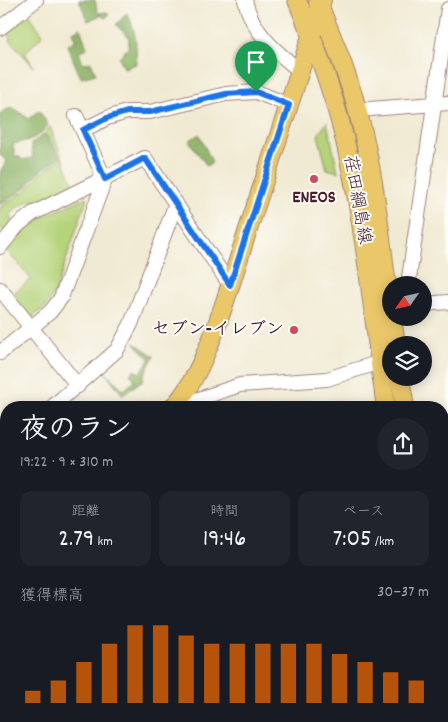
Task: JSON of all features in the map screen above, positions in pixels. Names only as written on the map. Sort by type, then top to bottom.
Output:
[{"type":"main road","name":"荏田綱島線","points":[[296,0],[334,99],[349,158],[361,220],[385,401]]},
{"type":"main road","points":[[177,401],[195,377],[230,285],[300,71],[319,2]]},
{"type":"main road","name":"荏田綱島線","points":[[319,2],[338,47],[357,110],[378,215],[386,276]]},
{"type":"main road","points":[[401,386],[403,401]]},
{"type":"street","points":[[0,28],[36,0]]},
{"type":"street","points":[[245,0],[251,18],[267,44],[300,71]]},
{"type":"street","points":[[410,276],[441,103],[448,9]]},
{"type":"street","points":[[83,130],[107,118],[127,112],[150,112],[226,94],[256,92],[289,105]]},
{"type":"street","points":[[357,110],[441,103]]},
{"type":"street","points":[[0,353],[50,312],[61,298],[105,179],[76,116]]},
{"type":"street","points":[[0,248],[18,225],[32,214],[145,158],[230,285]]},
{"type":"street","points":[[60,401],[117,350],[131,324],[176,203]]},
{"type":"street","points":[[0,289],[78,386]]},
{"type":"street","points":[[432,303],[448,302]]},
{"type":"street","points":[[189,401],[240,385],[327,379],[380,362]]},
{"type":"green space","points":[[79,0],[95,0],[98,13],[107,12],[109,15],[105,18],[101,15],[88,21]]},
{"type":"green space","points":[[127,13],[135,38],[136,64],[124,68],[119,57],[128,48],[129,37],[116,25]]},
{"type":"green space","points":[[29,14],[43,35],[25,53],[34,67],[10,40],[8,32]]},
{"type":"green space","points":[[80,28],[87,48],[79,52],[83,64],[91,62],[96,74],[81,78],[67,45],[76,40],[73,32]]},
{"type":"green space","points":[[12,107],[29,119],[39,110],[48,125],[33,138],[13,144],[15,156],[20,157],[21,160],[33,158],[31,144],[44,134],[60,158],[43,168],[24,189],[0,205],[0,172],[7,161],[0,155],[0,113]]},
{"type":"green space","points":[[327,122],[338,172],[327,169],[318,135]]},
{"type":"green space","points":[[50,127],[74,185],[42,203],[31,200],[18,207],[10,216],[12,223],[4,231],[0,228],[0,208],[26,190],[44,170],[62,159],[45,133]]},
{"type":"green space","points":[[199,134],[212,162],[207,166],[189,141]]},
{"type":"green space","points":[[86,197],[55,293],[45,307],[33,317],[26,316],[10,296],[31,279],[5,249],[23,228],[32,222]]},
{"type":"green space","points":[[135,343],[154,356],[143,377],[144,379],[123,395],[105,372],[124,390],[135,380],[130,374],[134,370],[140,373],[150,359]]},
{"type":"place","name":"ENEOS","points":[[314,179]]},
{"type":"place","name":"セブン-イレブン","points":[[294,330]]},
{"type":"route","points":[[256,92],[289,105],[230,285],[145,158],[105,179],[83,130],[107,118],[127,112],[150,112],[226,94],[256,92]]}]
